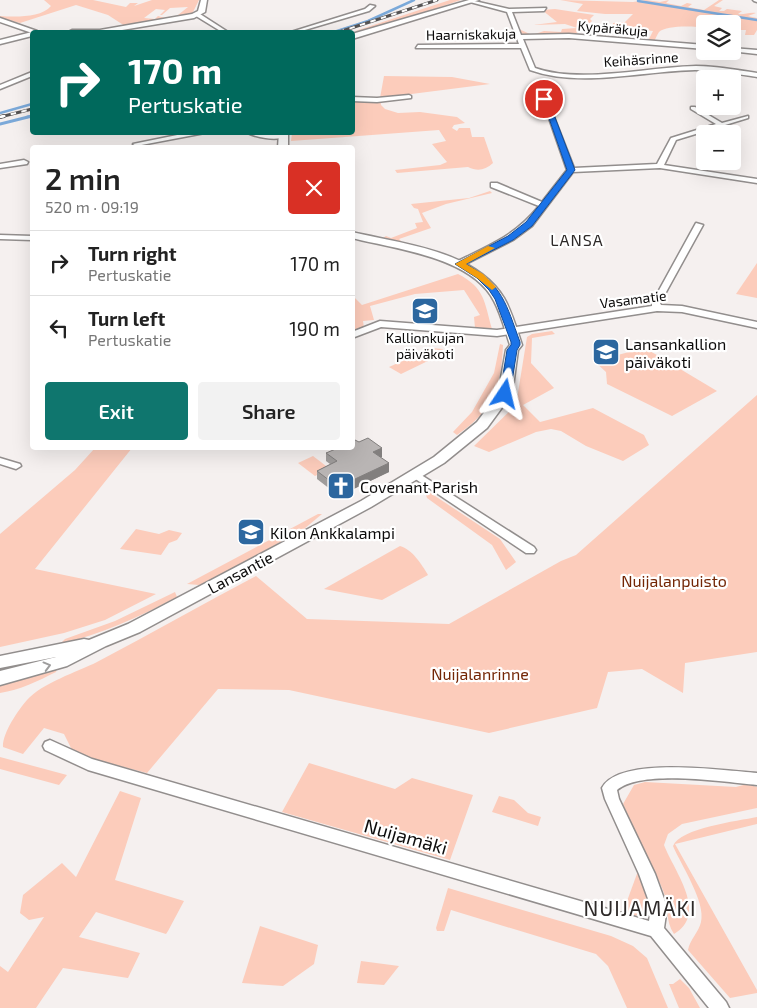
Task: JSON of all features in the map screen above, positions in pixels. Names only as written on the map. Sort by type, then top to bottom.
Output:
[{"type":"street","points":[[198,16],[204,0]]},
{"type":"street","points":[[355,36],[474,1],[508,11],[544,9]]},
{"type":"street","points":[[301,30],[367,10],[372,6]]},
{"type":"street","points":[[508,11],[524,46]]},
{"type":"street","points":[[112,30],[198,16],[222,30]]},
{"type":"street","points":[[0,20],[30,31]]},
{"type":"street","points":[[0,42],[30,34]]},
{"type":"street","name":"Kypäräkuja","points":[[519,37],[570,36],[696,47]]},
{"type":"street","name":"Haarniskakuja","points":[[418,47],[524,46]]},
{"type":"street","name":"Keihäsrinne","points":[[524,46],[530,65],[536,71],[560,76],[695,68],[713,68],[757,75]]},
{"type":"street","points":[[741,51],[757,52]]},
{"type":"street","points":[[0,88],[30,75]]},
{"type":"street","points":[[355,99],[377,100],[410,97]]},
{"type":"street","points":[[544,99],[571,170]]},
{"type":"street","points":[[693,108],[721,125],[746,117]]},
{"type":"street","points":[[660,166],[673,139],[696,132]]},
{"type":"street","points":[[136,144],[189,135]]},
{"type":"street","points":[[0,166],[24,162]]},
{"type":"street","points":[[460,264],[519,232],[529,224],[571,170],[660,166],[755,178]]},
{"type":"street","points":[[494,184],[544,205]]},
{"type":"street","points":[[656,308],[656,303],[699,225]]},
{"type":"street","name":"Lansantie","points":[[0,678],[61,662],[100,642],[134,628],[366,504],[460,444],[492,412],[505,394],[512,350],[507,345],[506,340],[511,330],[499,299],[492,288],[480,276],[460,264],[434,255],[355,235]]},
{"type":"street","points":[[0,237],[30,238]]},
{"type":"street","name":"Vasamatie","points":[[355,334],[380,324],[497,333],[656,308],[682,309],[757,325]]},
{"type":"street","points":[[0,460],[16,466]]},
{"type":"street","points":[[415,474],[530,550]]},
{"type":"street","name":"Lansantie","points":[[0,662],[100,642]]},
{"type":"street","name":"Nuijamäki","points":[[50,746],[88,764],[656,930]]},
{"type":"street","points":[[720,1008],[656,930],[659,907],[647,874],[612,799],[609,788],[620,779],[639,774],[678,774],[757,779]]},
{"type":"green space","points":[[44,0],[93,0],[126,7],[130,3],[138,3],[134,6],[152,0],[199,0],[192,14],[180,17],[178,15],[188,7],[170,8],[162,15],[160,15],[165,10],[156,9],[144,18],[155,19],[158,16],[168,19],[125,26],[108,15],[76,5],[20,23],[0,18],[0,16],[27,16],[41,13],[51,6]]},
{"type":"green space","points":[[450,0],[461,0],[395,22],[355,31]]},
{"type":"green space","points":[[560,0],[633,2],[646,0],[660,2],[669,0],[666,3],[681,6],[687,3],[692,4],[688,7],[704,10],[719,0],[723,0],[714,6],[722,8],[719,11],[727,9],[742,11],[738,14],[756,13],[748,16],[757,18],[757,30],[754,35],[745,35],[746,30],[741,30],[741,15],[696,15],[696,27],[668,28],[659,32],[653,43],[647,43],[653,31],[613,27],[613,23],[625,22],[633,14],[577,11],[583,4]]},
{"type":"green space","points":[[555,9],[594,15],[590,19],[592,21],[590,23],[576,23],[587,25],[573,36],[521,35],[519,29],[532,35],[544,31],[561,32],[562,29],[577,28],[565,24],[533,25],[557,22],[542,10]]},
{"type":"green space","points":[[384,76],[452,77],[490,84],[380,98]]},
{"type":"green space","points":[[355,97],[380,98],[381,105],[385,109],[398,113],[420,112],[457,117],[465,123],[454,125],[452,128],[457,131],[459,128],[470,128],[472,137],[484,137],[493,163],[481,170],[468,167],[397,173],[395,170],[440,165],[447,162],[432,144],[446,141],[439,130],[291,141],[292,135],[355,135]]},
{"type":"green space","points":[[490,191],[492,193],[446,204],[422,213],[431,228],[399,239],[402,242],[383,238],[386,236],[391,238],[417,228],[415,223],[423,222],[418,209],[414,208],[411,204],[469,198]]},
{"type":"green space","points":[[757,263],[757,298],[736,294]]},
{"type":"green space","points":[[458,274],[479,290],[485,303],[492,329],[475,328],[474,317],[480,315],[464,290],[415,294],[370,306],[374,320],[363,321],[364,328],[355,331],[355,298],[362,305]]},
{"type":"green space","points":[[552,331],[555,334],[532,338],[531,363],[554,388],[523,405],[540,422],[593,408],[644,435],[649,445],[623,461],[586,446],[561,431],[551,429],[536,432],[489,452],[474,446],[516,405],[527,337],[532,334]]},
{"type":"green space","points":[[500,344],[503,345],[502,360],[493,396],[480,416],[457,435],[453,432],[472,412],[494,373]]},
{"type":"green space","points":[[431,348],[443,349],[434,358],[401,374],[389,367]]},
{"type":"green space","points":[[645,348],[717,391],[672,416],[607,384],[606,372],[594,361]]},
{"type":"green space","name":"Nuijalanpuisto","points":[[757,395],[757,652],[685,663],[683,693],[642,669],[608,672],[597,708],[489,733],[289,690],[218,689],[147,773],[84,757],[73,752],[64,734],[44,728],[23,754],[3,747],[5,736],[15,716],[27,700],[41,688],[97,662],[256,576],[307,619],[449,624],[561,561],[576,555]]},
{"type":"green space","points":[[93,450],[130,450],[35,569],[156,594],[105,620],[64,633],[0,647],[0,534],[75,470]]},
{"type":"green space","points":[[313,456],[330,469],[315,476],[298,463]]},
{"type":"green space","points":[[429,492],[500,539],[516,562],[506,570],[492,545],[427,498],[426,495]]},
{"type":"green space","points":[[318,514],[322,514],[304,529],[215,578],[199,585],[187,584]]},
{"type":"green space","points":[[136,529],[159,534],[169,530],[182,533],[177,540],[169,543],[161,555],[120,549]]},
{"type":"green space","points":[[400,546],[413,554],[428,575],[382,600],[324,589]]},
{"type":"green space","points":[[175,592],[177,597],[134,618],[91,635],[60,644],[65,639],[115,621]]},
{"type":"green space","points":[[58,665],[56,672],[42,679],[0,693],[0,685]]},
{"type":"green space","points":[[0,757],[67,775],[59,785],[0,769]]},
{"type":"green space","points":[[309,763],[395,789],[412,778],[473,795],[450,860],[282,812]]},
{"type":"green space","points":[[645,782],[736,787],[747,784],[757,787],[757,808],[682,824],[668,834],[664,845],[681,879],[689,904],[689,915],[684,926],[674,934],[669,924],[662,889],[623,804],[634,785]]},
{"type":"green space","points":[[120,791],[141,798],[115,880],[184,901],[168,931],[166,934],[96,912],[79,937],[140,953],[128,978],[63,968],[36,1008],[0,1008],[0,966],[8,972],[44,917],[29,920],[20,913],[23,895],[62,863],[76,877]]},
{"type":"green space","points":[[499,796],[514,800],[528,813],[541,817],[538,826],[492,812]]},
{"type":"green space","points":[[757,817],[757,824],[675,844],[757,990],[757,993],[730,998],[688,950],[700,926],[702,914],[692,884],[673,846],[678,840],[686,834],[710,826]]},
{"type":"green space","points":[[638,871],[646,886],[648,896],[644,912],[633,917],[623,912]]},
{"type":"green space","points":[[448,888],[611,936],[633,946],[647,958],[668,1008],[627,1008],[608,966],[596,954],[451,910],[444,931],[437,931],[436,928]]},
{"type":"green space","points":[[260,926],[318,945],[314,964],[283,986],[242,983]]},
{"type":"green space","points":[[361,961],[399,966],[384,985],[357,983]]},
{"type":"green space","points":[[680,979],[689,988],[700,1008],[679,1008],[669,984],[673,984]]},
{"type":"building","points":[[368,438],[382,448],[373,452],[389,463],[338,487],[317,471],[337,461],[326,453],[333,450],[355,450],[355,440],[359,442]]},
{"type":"waterway","points":[[340,30],[368,21],[414,0]]},
{"type":"waterway","points":[[638,1],[757,20]]},
{"type":"waterway","points":[[0,113],[30,105]]},
{"type":"waterway","points":[[0,124],[30,116]]},
{"type":"railway","points":[[345,30],[437,0]]},
{"type":"railway","points":[[0,117],[30,110]]},
{"type":"slow traffic","points":[[491,248],[460,264],[480,276],[492,287]]},
{"type":"place","name":"Kallionkujan päiväkoti","points":[[425,311]]},
{"type":"place","name":"Lansankallion päiväkoti","points":[[606,352]]},
{"type":"place","name":"Covenant Parish","points":[[341,486]]},
{"type":"place","name":"Kilon Ankkalampi","points":[[251,532]]},
{"type":"district","name":"LANSA","points":[[577,239]]},
{"type":"district","name":"NUIJAMÄKI","points":[[640,907]]},
{"type":"route","points":[[505,394],[512,350],[516,345],[515,342],[499,299],[492,288],[480,276],[460,264],[510,238],[529,224],[571,170],[544,99]]},
{"type":"park label","name":"Nuijalanrinne","points":[[480,673]]}]
